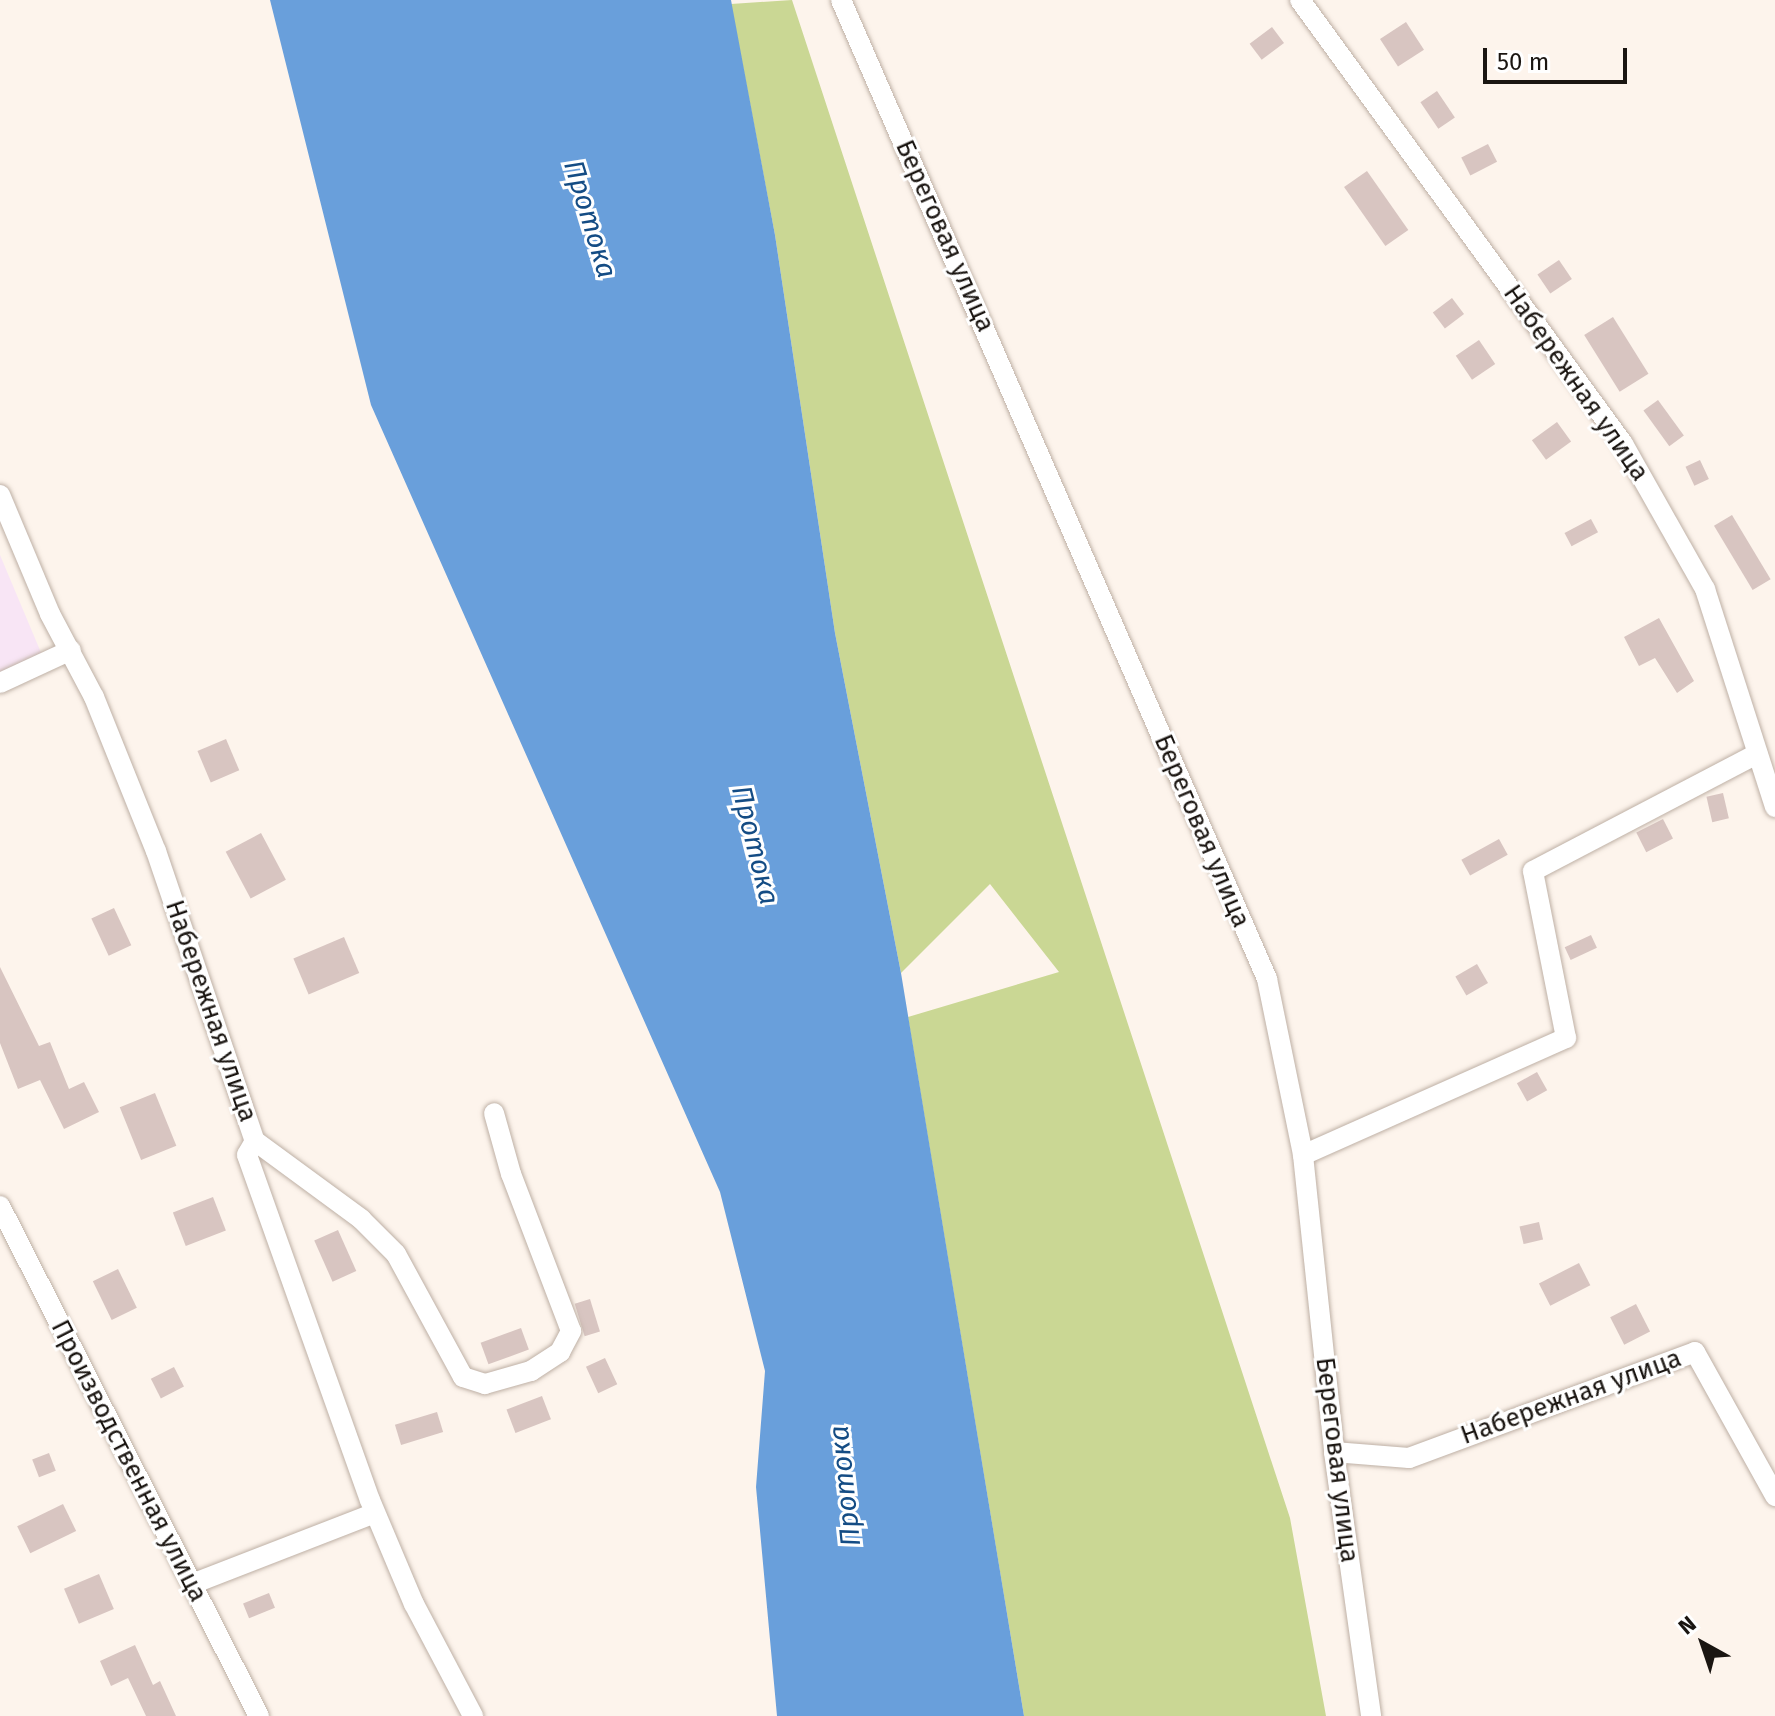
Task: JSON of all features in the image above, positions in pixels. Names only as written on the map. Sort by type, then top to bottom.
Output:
[{"type":"street","name":"Береговая улица","points":[[841,0],[1267,979],[1303,1155],[1334,1452],[1371,1716]]},
{"type":"street","name":"Набережная улица","points":[[1300,0],[1623,444],[1705,589],[1775,807]]},
{"type":"street","name":"Набережная улица","points":[[0,495],[71,650],[156,851],[255,1141],[361,1219],[396,1254],[463,1377],[485,1384],[531,1371],[560,1352],[571,1331],[511,1174],[494,1113]]},
{"type":"street","points":[[0,683],[71,650]]},
{"type":"street","points":[[1303,1155],[1566,1038],[1533,871],[1757,754]]},
{"type":"street","points":[[255,1141],[247,1155],[375,1513],[414,1604],[473,1716]]},
{"type":"street","name":"Производственная улица","points":[[0,1206],[259,1716]]},
{"type":"street","name":"Набережная улица","points":[[1334,1452],[1409,1458],[1695,1352],[1775,1496]]},
{"type":"street","points":[[192,1584],[375,1513]]},
{"type":"shaded area","points":[[0,555],[42,655],[0,674]]},
{"type":"green space","points":[[792,0],[1290,1518],[1326,1716],[1024,1716],[908,1017],[1059,972],[990,884],[901,973],[835,633],[775,235],[731,4]]},
{"type":"water","name":"Протока","points":[[270,0],[731,0],[775,235],[835,633],[901,973],[1024,1716],[777,1716],[756,1487],[765,1371],[720,1192],[371,405]]},
{"type":"building","points":[[1406,22],[1424,50],[1398,67],[1380,39]]},
{"type":"building","points":[[1272,27],[1284,43],[1262,60],[1250,44]]},
{"type":"building","points":[[1437,91],[1455,118],[1438,129],[1420,102]]},
{"type":"building","points":[[1488,144],[1497,162],[1470,175],[1461,158]]},
{"type":"building","points":[[1367,171],[1408,230],[1385,246],[1344,187]]},
{"type":"building","points":[[1559,260],[1572,279],[1550,294],[1537,275]]},
{"type":"building","points":[[1452,298],[1464,314],[1445,328],[1433,312]]},
{"type":"building","points":[[1613,317],[1649,374],[1620,392],[1584,335]]},
{"type":"building","points":[[1479,340],[1495,364],[1472,380],[1456,356]]},
{"type":"building","points":[[1658,400],[1684,436],[1669,446],[1643,411]]},
{"type":"building","points":[[1557,422],[1571,441],[1546,460],[1532,440]]},
{"type":"building","points":[[1700,460],[1709,479],[1694,486],[1685,467]]},
{"type":"building","points":[[1732,515],[1771,579],[1753,590],[1714,526]]},
{"type":"building","points":[[1591,519],[1598,532],[1572,546],[1565,533]]},
{"type":"building","points":[[1659,618],[1694,681],[1677,693],[1655,658],[1639,666],[1624,637]]},
{"type":"building","points":[[226,739],[239,770],[211,782],[197,751]]},
{"type":"building","points":[[1723,793],[1729,818],[1712,822],[1706,797]]},
{"type":"building","points":[[1663,819],[1673,839],[1646,852],[1636,833]]},
{"type":"building","points":[[261,833],[286,880],[251,899],[226,852]]},
{"type":"building","points":[[1499,839],[1508,855],[1470,876],[1461,860]]},
{"type":"building","points":[[114,908],[131,945],[109,956],[91,919]]},
{"type":"building","points":[[1591,935],[1597,948],[1571,960],[1565,947]]},
{"type":"building","points":[[344,937],[359,973],[309,994],[293,958]]},
{"type":"building","points":[[1477,964],[1488,983],[1466,996],[1455,976]]},
{"type":"building","points":[[0,967],[39,1046],[50,1042],[69,1089],[84,1082],[99,1112],[64,1129],[40,1080],[18,1089],[0,1043]]},
{"type":"building","points":[[1537,1072],[1547,1090],[1527,1102],[1517,1083]]},
{"type":"building","points":[[155,1093],[176,1146],[141,1160],[120,1107]]},
{"type":"building","points":[[213,1197],[226,1231],[186,1246],[173,1212]]},
{"type":"building","points":[[1539,1222],[1543,1240],[1524,1244],[1520,1226]]},
{"type":"building","points":[[338,1230],[356,1271],[333,1282],[314,1241]]},
{"type":"building","points":[[1579,1263],[1590,1285],[1550,1306],[1539,1283]]},
{"type":"building","points":[[118,1269],[137,1308],[112,1320],[93,1281]]},
{"type":"building","points":[[590,1299],[600,1332],[585,1336],[575,1304]]},
{"type":"building","points":[[1636,1304],[1650,1332],[1624,1345],[1610,1317]]},
{"type":"building","points":[[521,1328],[529,1350],[488,1364],[481,1343]]},
{"type":"building","points":[[605,1358],[617,1384],[598,1393],[586,1367]]},
{"type":"building","points":[[174,1367],[184,1387],[161,1398],[151,1379]]},
{"type":"building","points":[[542,1396],[551,1419],[515,1433],[507,1410]]},
{"type":"building","points":[[437,1412],[443,1432],[401,1445],[395,1425]]},
{"type":"building","points":[[49,1453],[56,1471],[39,1477],[32,1459]]},
{"type":"building","points":[[63,1504],[76,1531],[30,1553],[17,1526]]},
{"type":"building","points":[[99,1574],[114,1609],[79,1624],[64,1589]]},
{"type":"building","points":[[269,1593],[275,1608],[249,1618],[243,1603]]},
{"type":"building","points":[[135,1645],[153,1685],[160,1681],[176,1716],[146,1716],[128,1678],[111,1686],[100,1661]]}]
